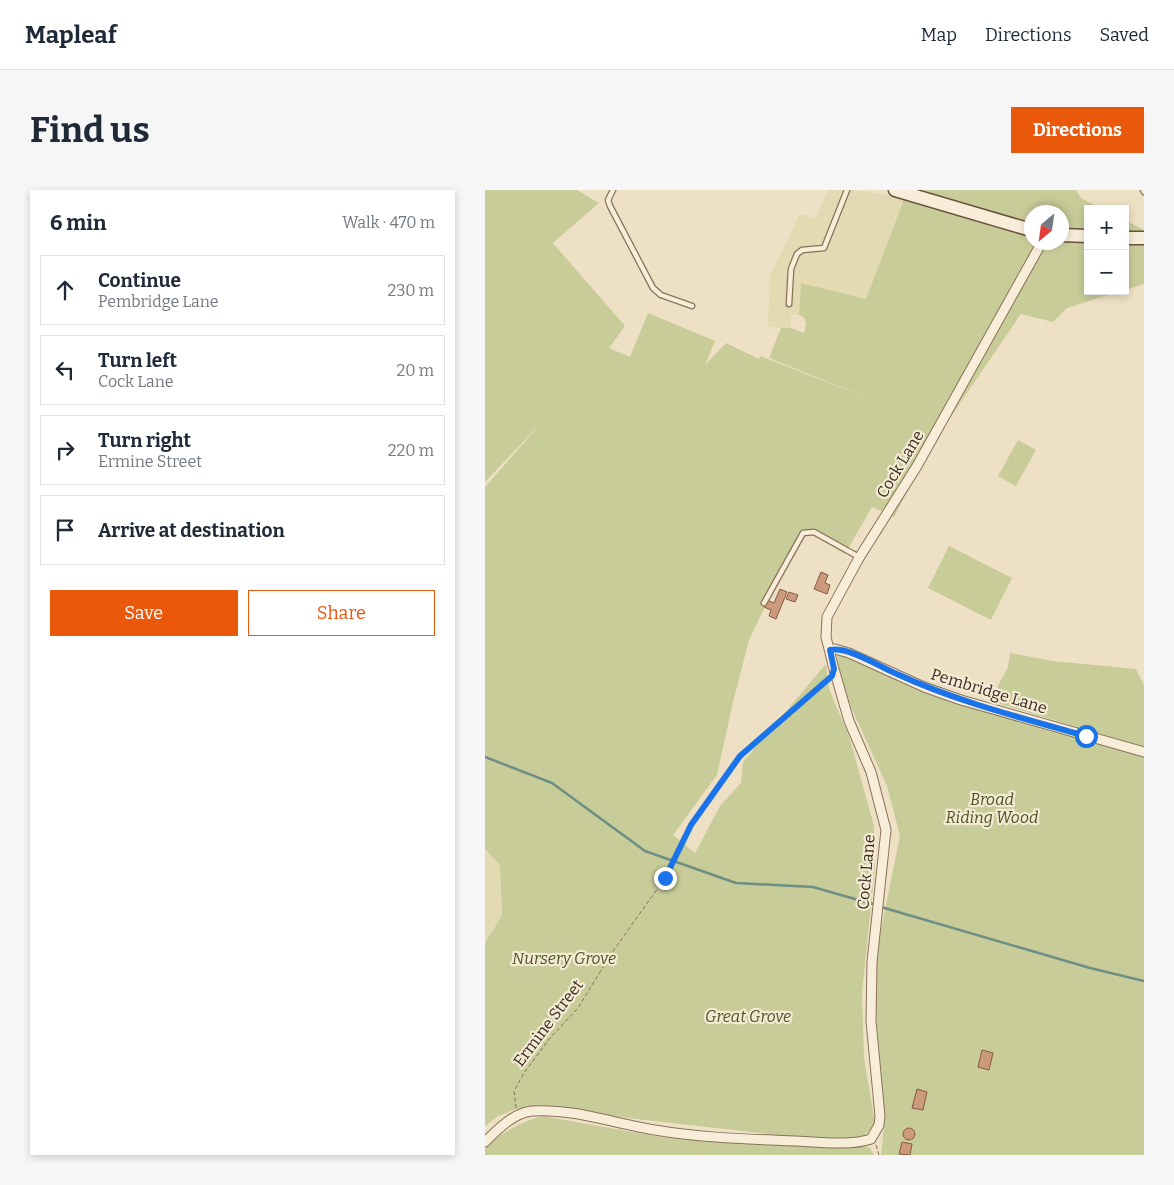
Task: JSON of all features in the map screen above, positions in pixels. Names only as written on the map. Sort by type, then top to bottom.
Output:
[{"type":"street","points":[[899,190],[1024,228]]},
{"type":"street","points":[[1069,235],[1084,236]]},
{"type":"street","points":[[1129,238],[1144,238]]},
{"type":"street","name":"Cock Lane","points":[[871,1139],[879,1125],[880,1116],[871,1022],[871,962],[886,830],[871,772],[849,721],[834,669],[825,630],[827,617],[859,558],[917,466],[1038,250]]},
{"type":"street","name":"Pembridge Lane","points":[[830,650],[835,649],[849,653],[925,687],[961,700],[1144,752]]},
{"type":"street","points":[[485,1142],[516,1116],[531,1111],[564,1113],[657,1131],[696,1135],[815,1142],[853,1142],[871,1139]]},
{"type":"lane","points":[[613,190],[608,200],[610,206],[650,283],[661,296],[692,306]]},
{"type":"lane","points":[[789,304],[793,260],[802,250],[824,248],[847,190]]},
{"type":"lane","points":[[764,603],[800,537],[806,532],[814,532],[859,558]]},
{"type":"path","name":"Ermine Street","points":[[516,1116],[514,1091],[524,1072],[550,1038],[577,1008],[611,954],[665,878],[691,825],[740,756],[827,682],[834,669]]},
{"type":"path","points":[[871,1139],[878,1147],[879,1155]]},
{"type":"shaded area","points":[[828,190],[852,190],[905,197],[866,299],[801,283],[799,315],[791,315],[791,328],[768,327],[770,276],[800,214],[816,218]]},
{"type":"shaded area","points":[[485,849],[500,865],[502,916],[485,943]]},
{"type":"green space","points":[[485,190],[577,190],[599,203],[553,243],[625,326],[609,348],[630,357],[648,313],[715,341],[705,365],[726,343],[759,359],[760,356],[878,402],[769,358],[781,328],[791,328],[804,333],[806,323],[804,318],[799,315],[801,283],[866,299],[905,197],[901,190],[1076,190],[1081,198],[1094,205],[1084,205],[1084,295],[1108,295],[1067,308],[1053,322],[1021,314],[932,444],[894,517],[872,507],[845,554],[808,533],[786,563],[749,640],[717,775],[673,835],[695,853],[720,806],[741,783],[743,762],[826,664],[829,689],[849,736],[874,826],[875,867],[862,993],[864,1058],[875,1123],[865,1135],[855,1140],[804,1138],[601,1115],[541,1105],[519,1108],[498,1116],[485,1126],[485,943],[502,916],[500,865],[485,849],[485,487],[542,422],[485,482]]},
{"type":"green space","points":[[1129,222],[1144,230],[1144,284],[1129,289]]},
{"type":"green space","points":[[1018,440],[1036,450],[1016,486],[998,476]]},
{"type":"green space","points":[[949,546],[1012,578],[991,620],[928,588]]},
{"type":"green space","points":[[1010,653],[1053,661],[1136,669],[1144,685],[1144,747],[990,701],[1008,667]]},
{"type":"green space","name":"Broad Riding Wood","points":[[838,654],[1008,716],[1144,757],[1144,1155],[881,1155],[884,1127],[876,1011],[876,953],[900,836],[887,786],[851,707],[837,663]]},
{"type":"green space","points":[[542,1116],[666,1138],[813,1146],[864,1146],[870,1148],[874,1155],[485,1155],[485,1148],[504,1133],[518,1125]]},
{"type":"building","points":[[821,572],[828,575],[825,583],[830,585],[827,594],[814,589]]},
{"type":"building","points":[[780,589],[787,592],[776,619],[769,616],[771,610],[764,607],[767,600],[774,603]]},
{"type":"building","points":[[789,592],[798,595],[795,602],[786,599]]},
{"type":"building","points":[[982,1050],[993,1053],[989,1070],[978,1067]]},
{"type":"building","points":[[917,1089],[927,1092],[923,1110],[912,1108]]},
{"type":"building","points":[[909,1128],[915,1134],[909,1140],[903,1134]]},
{"type":"building","points":[[902,1142],[912,1144],[910,1155],[899,1154]]},
{"type":"waterway","points":[[485,757],[552,783],[645,851],[736,883],[813,887],[876,905]]},
{"type":"waterway","points":[[881,907],[1090,968],[1144,981]]},
{"type":"route","points":[[665,878],[691,825],[740,756],[832,676],[834,669],[830,650],[835,649],[849,653],[925,687],[961,700],[1086,736]]},
{"type":"park label","name":"Nursery Grove","points":[[564,958]]},
{"type":"park label","name":"Great Grove","points":[[748,1016]]}]
